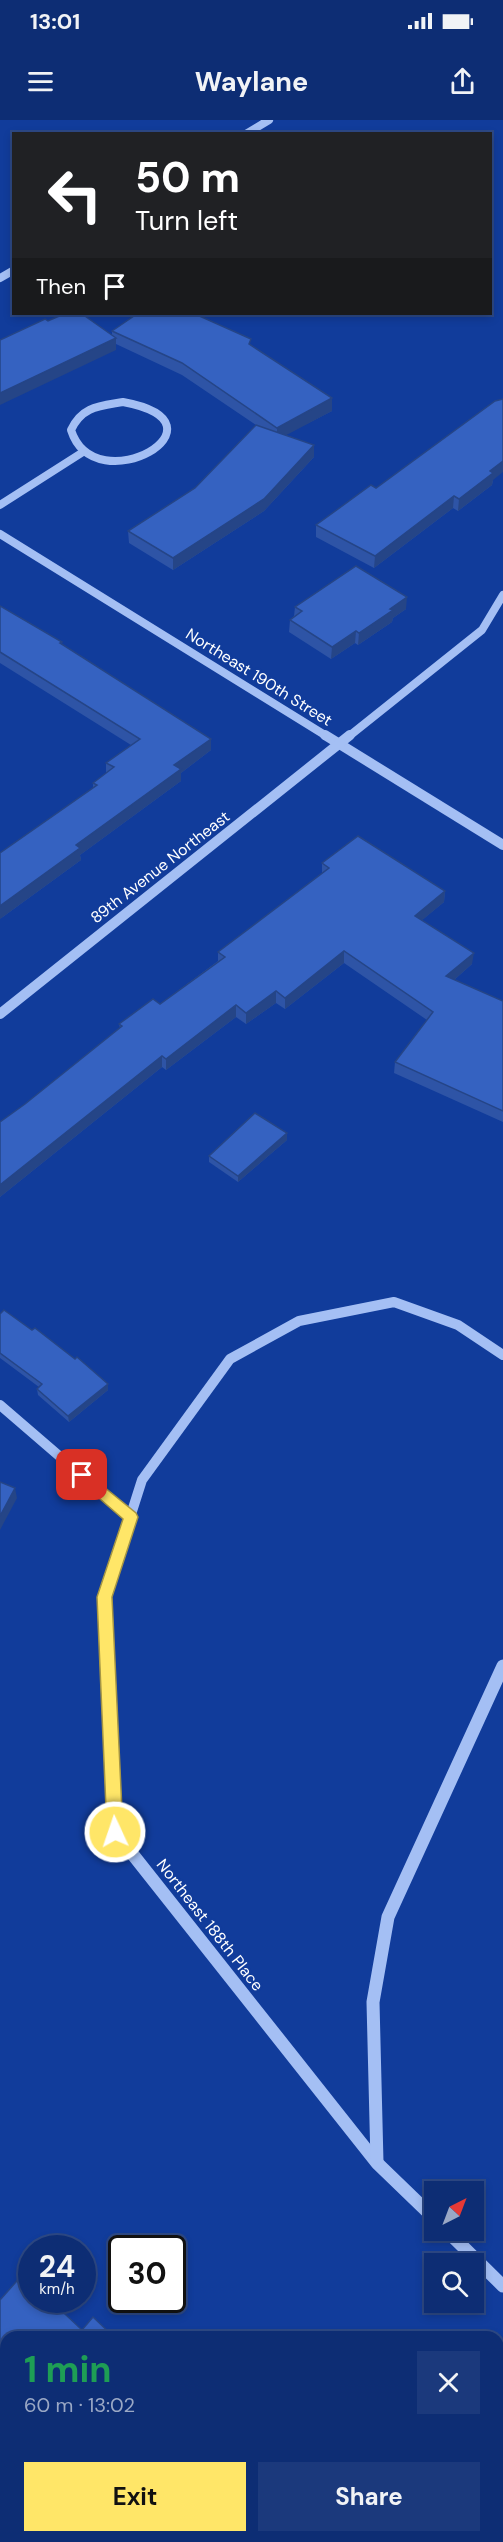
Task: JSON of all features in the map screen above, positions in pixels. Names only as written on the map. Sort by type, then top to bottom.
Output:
[{"type":"street","points":[[249,132],[269,120]]},
{"type":"street","points":[[0,505],[83,452],[110,460],[140,458],[153,452],[162,444],[167,435],[167,426],[162,417],[153,410],[139,405],[107,404],[92,408],[80,415],[73,424],[70,434],[74,443],[83,452]]},
{"type":"street","name":"Northeast 190th Street","points":[[0,534],[503,845]]},
{"type":"street","name":"89th Avenue Northeast","points":[[0,1014],[482,630],[503,595]]},
{"type":"street","name":"Northeast 188th Place","points":[[424,2208],[377,2163],[115,1832],[105,1597],[142,1480],[230,1359],[300,1321],[394,1302],[458,1325],[503,1355]]},
{"type":"street","points":[[0,1405],[130,1517]]},
{"type":"street","points":[[377,2163],[373,2002],[388,1917],[503,1666]]},
{"type":"street","points":[[457,2241],[503,2286]]},
{"type":"building","points":[[62,315],[83,315],[116,338],[0,393],[0,340],[45,319],[48,321]]},
{"type":"building","points":[[136,315],[197,315],[251,339],[249,344],[332,398],[277,428],[182,363],[112,331]]},
{"type":"building","points":[[503,399],[503,461],[490,471],[493,473],[459,499],[454,496],[375,556],[316,525],[371,485],[376,488],[495,401]]},
{"type":"building","points":[[256,425],[314,445],[264,499],[173,558],[128,531],[195,488]]},
{"type":"building","points":[[356,566],[407,597],[390,609],[393,610],[359,633],[356,631],[332,647],[290,620],[302,611],[295,607]]},
{"type":"building","points":[[0,606],[62,642],[60,643],[211,739],[174,765],[181,769],[76,845],[80,848],[0,906],[0,853],[97,785],[93,783],[114,767],[106,763],[140,739],[0,652]]},
{"type":"building","points":[[358,836],[445,891],[415,916],[474,953],[446,976],[503,1001],[503,1111],[395,1062],[433,1012],[344,951],[285,998],[276,991],[246,1013],[236,1005],[166,1059],[162,1056],[0,1185],[0,1122],[122,1026],[119,1024],[153,999],[160,1004],[225,957],[218,952],[329,868],[322,863]]},
{"type":"building","points":[[255,1113],[287,1133],[238,1176],[209,1156]]},
{"type":"building","points":[[4,1310],[32,1330],[35,1328],[75,1359],[77,1357],[108,1384],[68,1416],[37,1389],[42,1384],[0,1353],[0,1314]]},
{"type":"building","points":[[0,1482],[15,1488],[0,1516]]},
{"type":"building","points":[[18,2280],[18,2313],[64,2313],[82,2330],[93,2317],[108,2331],[0,2331],[0,2300]]},
{"type":"route","points":[[82,1475],[130,1517],[105,1597],[115,1832]]}]
